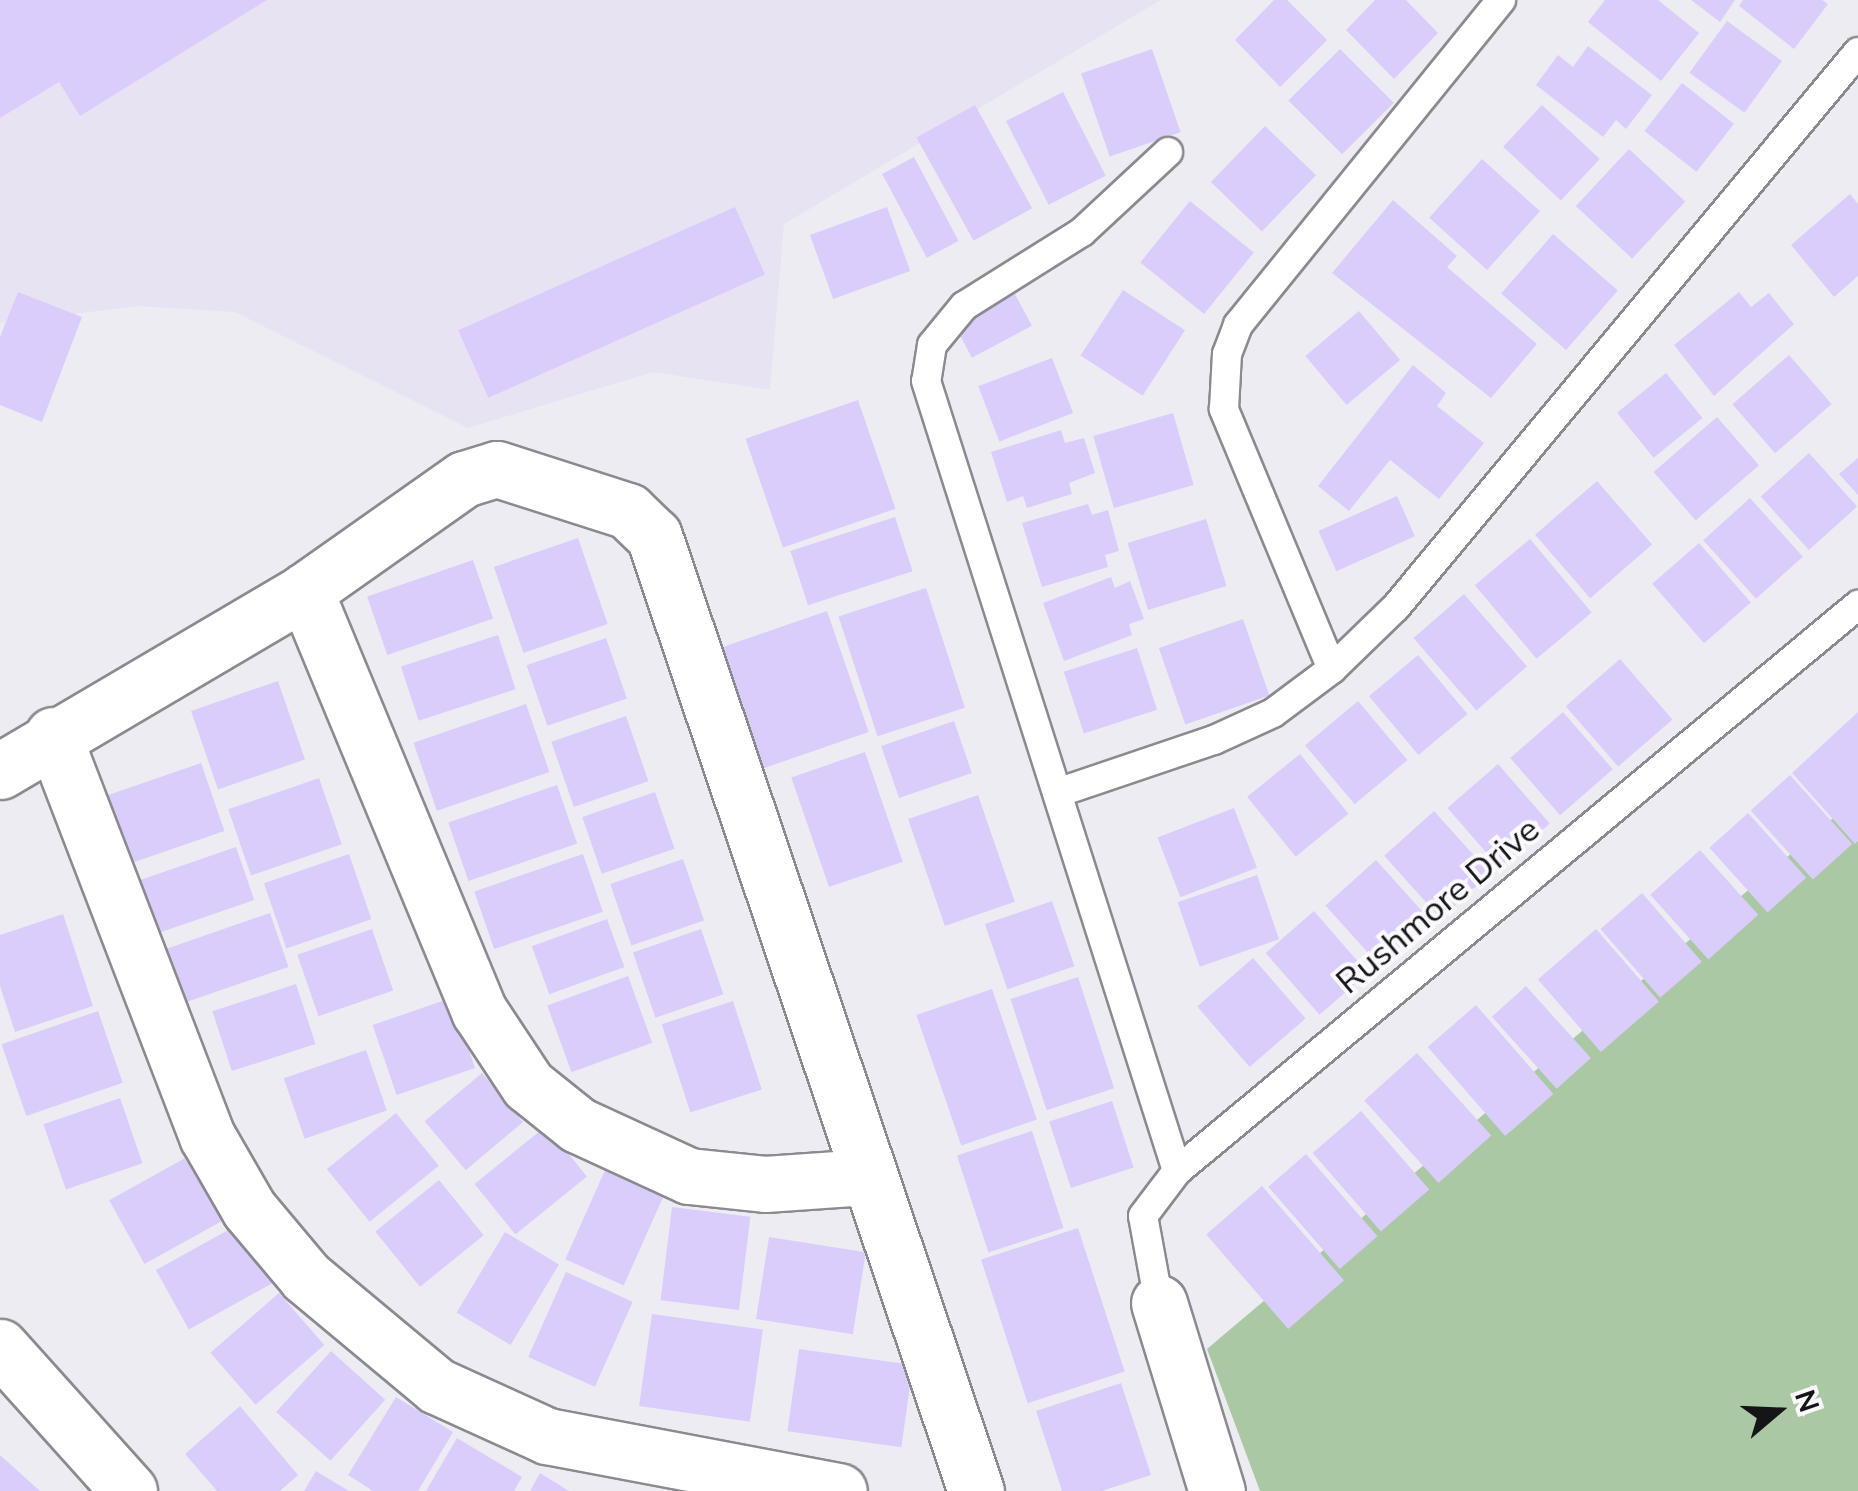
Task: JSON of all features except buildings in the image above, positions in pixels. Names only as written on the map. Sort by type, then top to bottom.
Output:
[{"type":"street","points":[[0,771],[53,735],[305,591],[464,480],[497,469],[628,511],[654,536],[866,1177],[976,1491]]},
{"type":"street","points":[[305,591],[479,1012],[528,1085],[578,1124],[690,1176],[765,1184],[866,1177]]},
{"type":"street","points":[[53,735],[207,1136],[249,1209],[306,1277],[437,1386],[547,1436],[839,1491]]},
{"type":"street","points":[[1158,1302],[1217,1491]]},
{"type":"street","points":[[0,1347],[129,1491]]},
{"type":"lane","points":[[1332,669],[1224,409],[1227,354],[1238,325],[1501,0]]},
{"type":"lane","points":[[1060,792],[1214,740],[1273,713],[1332,669],[1396,607],[1858,52]]},
{"type":"lane","points":[[1168,152],[1082,232],[964,306],[932,345],[926,382],[1060,792],[1177,1171]]},
{"type":"lane","name":"Rushmore Drive","points":[[1158,1302],[1144,1216],[1177,1171],[1858,605]]},
{"type":"shaded area","points":[[0,0],[1161,0],[784,224],[770,390],[653,372],[468,428],[235,312],[138,306],[0,323]]},
{"type":"green space","points":[[1858,797],[1858,1491],[1260,1491],[1207,1349]]}]
